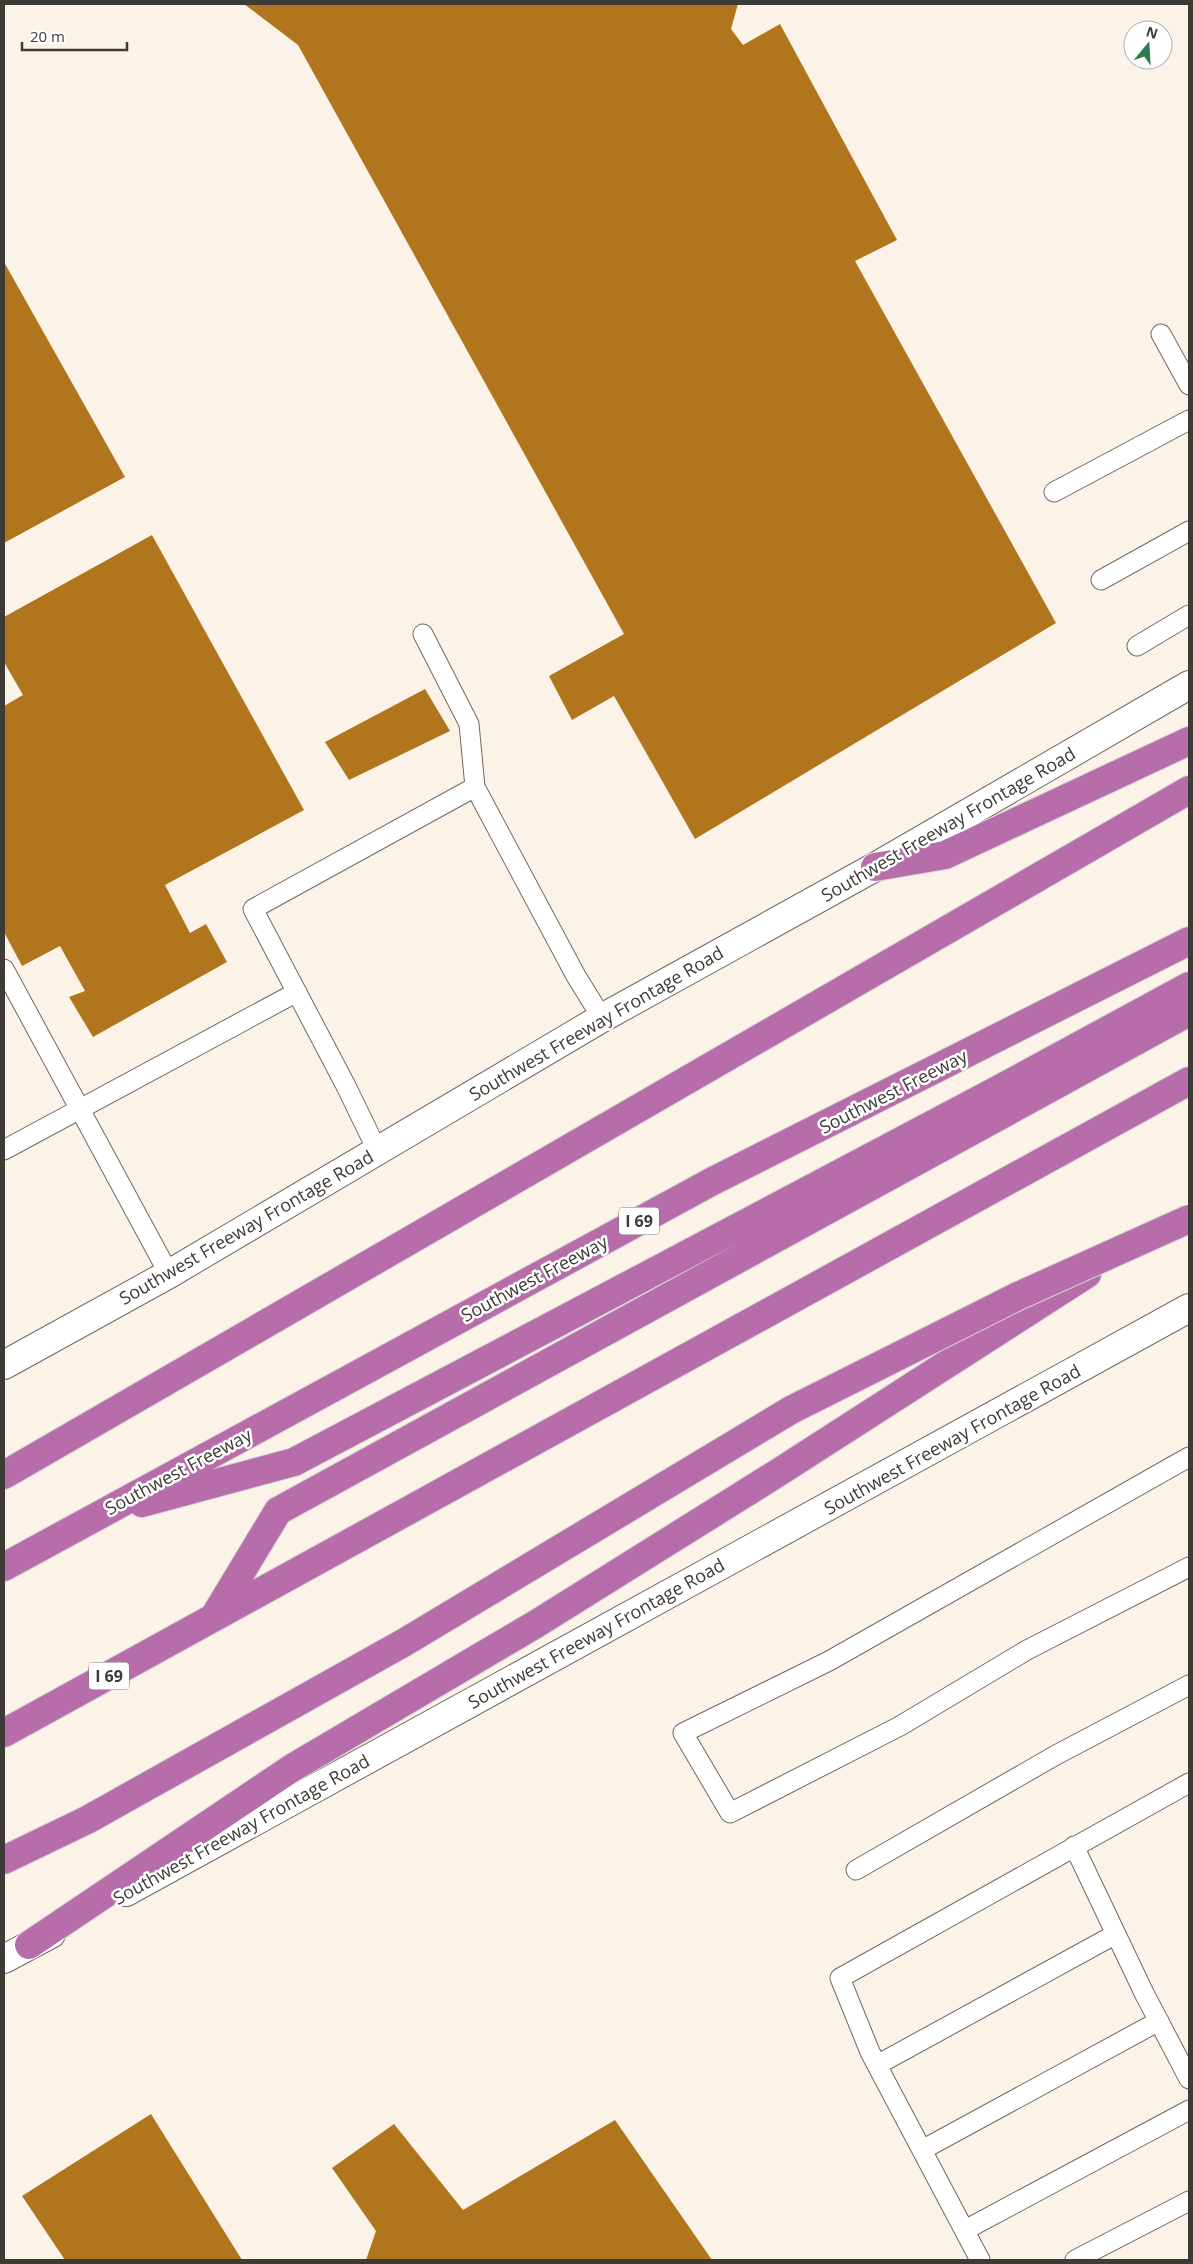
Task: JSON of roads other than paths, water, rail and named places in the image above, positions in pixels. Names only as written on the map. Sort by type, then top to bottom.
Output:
[{"type":"highway","points":[[875,867],[945,855],[1189,741]]},
{"type":"highway","points":[[4,1475],[1189,790]]},
{"type":"highway","name":"Southwest Freeway","points":[[4,1567],[711,1182],[1189,941]]},
{"type":"highway","name":"Southwest Freeway","points":[[97,1515],[294,1462],[990,1094],[1189,986]]},
{"type":"highway","points":[[214,1618],[278,1512],[1189,1012]]},
{"type":"highway","name":"I 69","points":[[4,1733],[1189,1080]]},
{"type":"highway","points":[[30,1945],[292,1768],[553,1613],[776,1474],[1189,1208]]},
{"type":"highway","points":[[4,1860],[87,1820],[405,1642],[792,1410],[1018,1296],[1189,1219]]},
{"type":"main road","name":"Southwest Freeway Frontage Road","points":[[4,1365],[169,1274],[602,1018],[875,867],[1189,685]]},
{"type":"main road","name":"Southwest Freeway Frontage Road","points":[[4,1959],[1189,1308]]},
{"type":"lane","points":[[1161,334],[1189,385]]},
{"type":"lane","points":[[1054,492],[1189,420]]},
{"type":"lane","points":[[1101,580],[1189,531]]},
{"type":"lane","points":[[1137,646],[1189,614]]},
{"type":"lane","points":[[423,634],[469,724],[474,786],[576,976],[602,1018]]},
{"type":"lane","points":[[377,1150],[254,909],[474,786]]},
{"type":"lane","points":[[4,969],[169,1274]]},
{"type":"lane","points":[[4,1150],[80,1111],[297,992]]},
{"type":"lane","points":[[1189,1457],[829,1661],[683,1733],[730,1813],[900,1726],[1027,1650],[1189,1568]]},
{"type":"lane","points":[[856,1870],[1056,1755],[1189,1685]]},
{"type":"lane","points":[[980,2260],[877,2065],[840,1978],[1189,1783]]},
{"type":"lane","points":[[1074,1846],[1189,2079]]},
{"type":"lane","points":[[877,2065],[1116,1934]]},
{"type":"lane","points":[[922,2150],[1159,2021]]},
{"type":"lane","points":[[965,2230],[1189,2110]]},
{"type":"lane","points":[[1075,2260],[1189,2201]]}]
